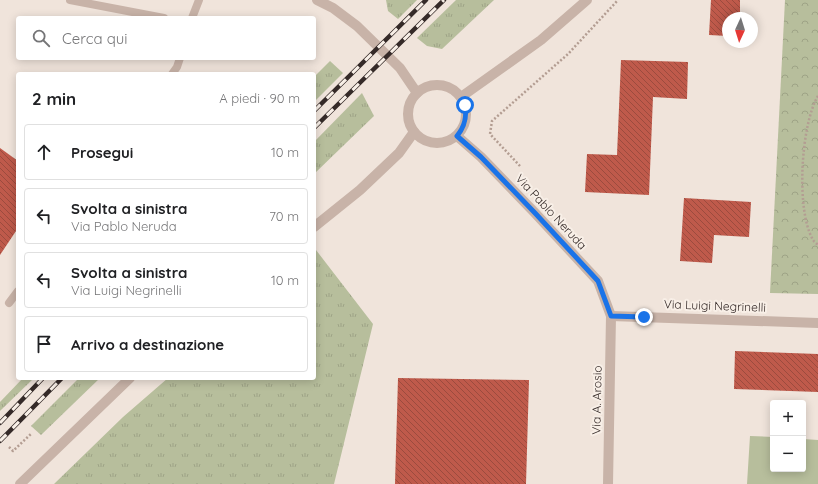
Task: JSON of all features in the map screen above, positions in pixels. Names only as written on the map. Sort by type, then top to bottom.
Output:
[{"type":"street","points":[[317,0],[333,8],[357,26],[400,68],[418,93]]},
{"type":"street","points":[[461,98],[541,40],[587,0]]},
{"type":"street","points":[[435,85],[445,86],[454,90],[461,98],[467,113],[464,125],[457,136],[440,144],[430,143],[421,139],[414,132],[410,125],[408,116],[412,100],[418,93],[435,85]]},
{"type":"street","points":[[316,225],[360,190],[399,152],[414,132]]},
{"type":"street","name":"Via Pablo Neruda","points":[[457,136],[481,157],[519,196],[598,281],[611,316]]},
{"type":"street","name":"Via Luigi Negrinelli","points":[[611,316],[818,323]]},
{"type":"street","name":"Via A. Arosio","points":[[608,484],[611,316]]},
{"type":"street","points":[[20,484],[128,380]]},
{"type":"lane","points":[[70,0],[154,16]]},
{"type":"lane","points":[[193,16],[199,0]]},
{"type":"lane","points":[[173,72],[179,60]]},
{"type":"lane","points":[[9,304],[16,294]]},
{"type":"path","points":[[520,166],[490,134],[492,121],[568,54],[618,0]]},
{"type":"path","points":[[818,96],[813,104],[805,138],[802,186],[806,218],[812,239],[818,245]]},
{"type":"path","points":[[9,447],[13,451],[32,433]]},
{"type":"green space","points":[[386,0],[417,0],[398,19],[388,11]]},
{"type":"green space","points":[[456,0],[494,0],[442,49],[427,46],[417,38]]},
{"type":"green space","points":[[785,0],[818,0],[818,294],[770,293]]},
{"type":"green space","points":[[330,61],[343,73],[316,100],[316,75]]},
{"type":"green space","points":[[362,93],[374,116],[316,172],[316,140]]},
{"type":"green space","points":[[316,250],[373,324],[334,484],[54,484],[123,417],[166,380],[316,380]]},
{"type":"green space","points":[[21,380],[32,380],[0,411],[0,402]]},
{"type":"green space","points":[[77,380],[98,380],[41,435],[31,426]]},
{"type":"green space","points":[[750,436],[770,437],[770,472],[806,472],[806,439],[818,440],[818,484],[747,484]]},
{"type":"building","points":[[711,0],[740,0],[740,12],[722,12],[722,36],[709,35]]},
{"type":"building","points":[[621,60],[688,62],[687,99],[653,97],[649,195],[585,192],[587,154],[617,155]]},
{"type":"building","points":[[0,148],[16,160],[16,231],[0,255]]},
{"type":"building","points":[[684,198],[751,202],[749,237],[714,235],[712,263],[680,261]]},
{"type":"building","points":[[735,351],[818,354],[818,392],[734,389]]},
{"type":"building","points":[[398,378],[529,380],[526,484],[395,484]]},
{"type":"railway","points":[[316,109],[426,0]]},
{"type":"railway","points":[[316,126],[444,0]]},
{"type":"railway","points":[[0,423],[41,380]]},
{"type":"railway","points":[[0,441],[60,380]]},
{"type":"route","points":[[465,105],[467,113],[466,122],[463,129],[457,136],[481,157],[598,281],[611,316],[644,317]]}]
